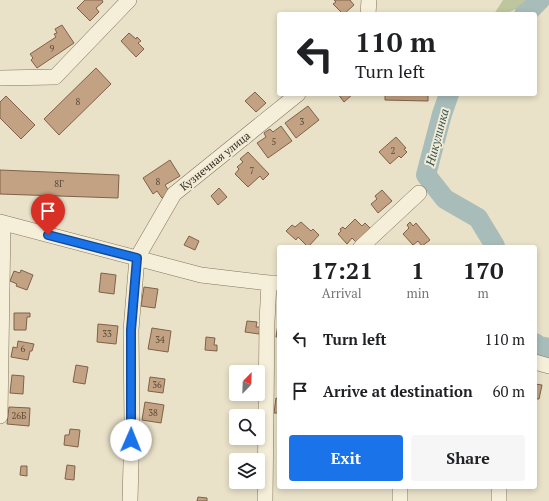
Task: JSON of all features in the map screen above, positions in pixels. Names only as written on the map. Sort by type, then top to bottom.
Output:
[{"type":"street","points":[[0,78],[55,77],[128,0]]},
{"type":"street","points":[[368,12],[369,0]]},
{"type":"street","name":"Кузнечная улица","points":[[130,501],[132,425],[131,330],[137,258],[174,194],[296,96]]},
{"type":"street","points":[[363,245],[419,193]]},
{"type":"street","points":[[0,416],[2,223],[202,275],[274,283],[267,322],[265,501]]},
{"type":"street","points":[[537,363],[549,366]]},
{"type":"street","points":[[400,489],[400,501]]},
{"type":"street","points":[[499,489],[499,501]]},
{"type":"green space","points":[[503,0],[530,0],[529,2],[510,12],[495,12]]},
{"type":"building","points":[[85,0],[102,0],[103,2],[96,8],[99,12],[90,21],[77,8]]},
{"type":"building","points":[[334,0],[350,0],[354,5],[346,12],[341,12],[333,4],[336,2]]},
{"type":"building","points":[[62,25],[74,43],[37,68],[31,60],[33,58],[30,54],[56,37],[54,34],[57,33],[55,29]]},
{"type":"building","points":[[129,33],[141,41],[138,43],[144,49],[136,57],[121,41]]},
{"type":"building","points":[[96,68],[111,84],[59,135],[44,119]]},
{"type":"building","points":[[255,92],[266,103],[256,112],[245,101]]},
{"type":"building","points":[[6,96],[35,125],[21,139],[0,118],[0,102]]},
{"type":"building","points":[[340,96],[351,96],[344,102]]},
{"type":"building","points":[[385,96],[428,96],[428,101],[385,100]]},
{"type":"building","points":[[308,106],[319,120],[296,138],[285,123]]},
{"type":"building","points":[[281,126],[292,141],[268,158],[257,143],[266,137],[264,133],[270,129],[273,132]]},
{"type":"building","points":[[396,137],[406,148],[404,149],[407,152],[401,158],[399,156],[390,164],[379,152]]},
{"type":"building","points":[[248,152],[269,174],[263,180],[260,176],[248,187],[235,174],[239,169],[237,167],[243,162],[240,159]]},
{"type":"building","points":[[170,160],[180,176],[165,185],[170,193],[162,198],[157,191],[153,194],[143,178]]},
{"type":"building","points":[[0,170],[119,175],[118,198],[0,194]]},
{"type":"building","points":[[219,188],[227,197],[218,205],[211,196]]},
{"type":"building","points":[[382,190],[392,201],[378,213],[371,204],[377,199],[375,196]]},
{"type":"building","points":[[355,219],[362,226],[365,223],[371,229],[357,243],[352,238],[347,244],[338,234],[341,231],[340,229],[343,227],[345,229]]},
{"type":"building","points":[[301,222],[311,231],[313,229],[319,235],[310,245],[306,245],[298,237],[296,240],[286,231],[292,225],[295,227]]},
{"type":"building","points":[[410,222],[413,226],[416,223],[430,240],[423,245],[421,245],[418,241],[413,245],[403,234],[409,228],[407,225]]},
{"type":"building","points":[[189,236],[199,241],[195,250],[184,245]]},
{"type":"building","points":[[21,270],[33,275],[27,290],[16,286],[17,284],[10,281],[14,271],[20,273]]},
{"type":"building","points":[[101,273],[116,275],[114,294],[99,292]]},
{"type":"building","points":[[144,287],[158,289],[155,308],[141,306]]},
{"type":"building","points":[[14,313],[30,313],[30,317],[27,317],[26,330],[14,330]]},
{"type":"building","points":[[247,321],[257,322],[256,327],[260,327],[259,334],[245,332]]},
{"type":"building","points":[[98,324],[118,326],[116,344],[97,342]]},
{"type":"building","points":[[152,328],[171,331],[168,352],[148,349]]},
{"type":"building","points":[[206,337],[215,338],[214,345],[217,345],[217,351],[205,350]]},
{"type":"building","points":[[18,341],[34,344],[32,351],[30,351],[28,360],[11,357],[13,347],[17,348]]},
{"type":"building","points":[[76,365],[88,367],[85,384],[73,382]]},
{"type":"building","points":[[12,375],[24,376],[23,394],[10,393]]},
{"type":"building","points":[[150,377],[165,379],[163,393],[148,391]]},
{"type":"building","points":[[537,384],[542,385],[539,399],[537,399]]},
{"type":"building","points":[[276,398],[277,413],[274,413]]},
{"type":"building","points":[[145,402],[164,405],[161,423],[142,420]]},
{"type":"building","points":[[9,407],[30,408],[29,426],[7,424]]},
{"type":"building","points":[[70,429],[80,430],[78,447],[64,445],[65,435],[69,435]]},
{"type":"building","points":[[67,465],[75,466],[74,480],[65,479]]},
{"type":"building","points":[[21,466],[27,466],[27,476],[20,475]]},
{"type":"building","points":[[198,497],[207,498],[207,501],[197,501]]},
{"type":"waterway","name":"Никулинка","points":[[527,12],[540,0]]},
{"type":"waterway","name":"Никулинка","points":[[448,96],[426,175],[445,199],[478,218],[494,245]]},
{"type":"waterway","name":"Никулинка","points":[[537,344],[549,348]]},
{"type":"route","points":[[48,235],[137,258],[131,330],[131,440]]}]
